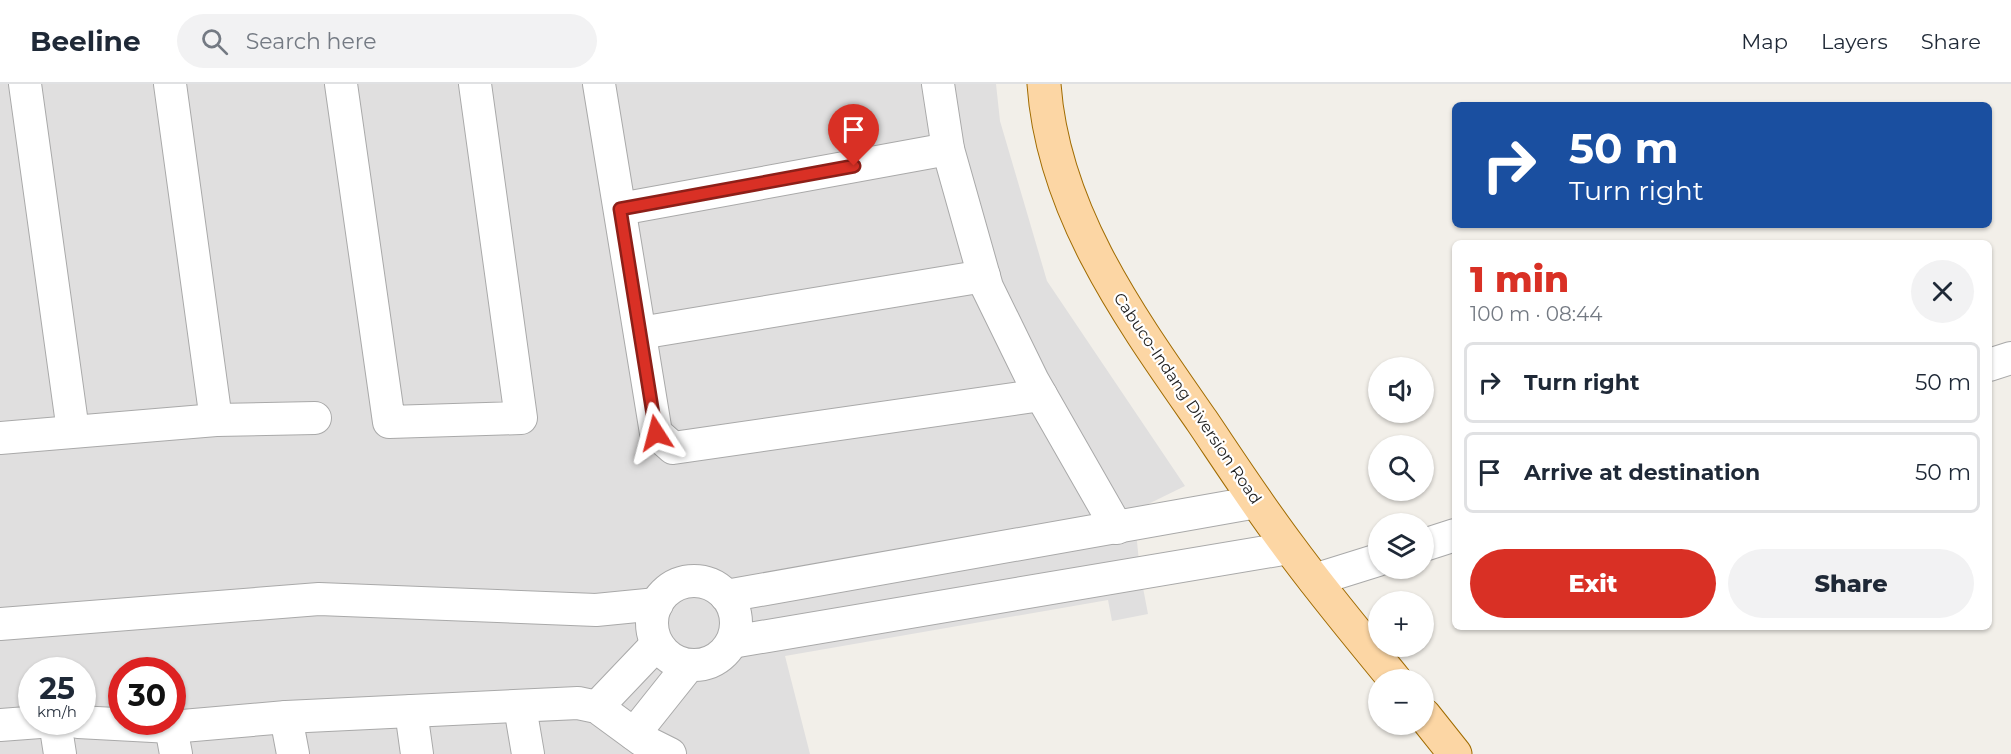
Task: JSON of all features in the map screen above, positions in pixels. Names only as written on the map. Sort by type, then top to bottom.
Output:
[{"type":"main road","name":"Cabuco-Indang Diversion Road","points":[[1044,84],[1049,124],[1060,171],[1083,229],[1103,269],[1164,366],[1289,548],[1386,669]]},
{"type":"main road","points":[[1434,728],[1455,754]]},
{"type":"street","points":[[25,84],[73,431]]},
{"type":"street","points":[[170,84],[216,420]]},
{"type":"street","points":[[341,84],[389,422],[521,418],[475,84]]},
{"type":"street","points":[[599,84],[656,433],[673,448],[1041,395]]},
{"type":"street","points":[[938,84],[948,149],[984,276],[1041,395],[1117,528]]},
{"type":"street","points":[[620,209],[948,149]]},
{"type":"street","points":[[640,333],[984,276]]},
{"type":"street","points":[[1992,364],[2011,358]]},
{"type":"street","points":[[0,438],[216,420],[315,418]]},
{"type":"street","points":[[726,596],[1257,502]]},
{"type":"street","points":[[1434,542],[1452,536]]},
{"type":"street","points":[[732,642],[1289,548]]},
{"type":"street","points":[[1314,580],[1368,563]]},
{"type":"street","points":[[597,707],[656,626],[665,593],[676,585],[690,581],[703,582],[716,587],[726,596],[733,607],[736,618],[736,630],[732,642],[714,661],[702,665],[676,662],[665,654],[656,626]]},
{"type":"street","points":[[0,624],[319,599],[596,610],[656,626]]},
{"type":"street","points":[[640,743],[689,665]]},
{"type":"street","points":[[96,725],[173,740],[286,717],[578,703],[597,707],[640,743],[670,754]]},
{"type":"street","points":[[520,707],[528,754]]},
{"type":"street","points":[[411,711],[417,754]]},
{"type":"street","points":[[286,717],[293,754]]},
{"type":"street","points":[[0,725],[18,724]]},
{"type":"street","points":[[57,735],[60,754]]},
{"type":"shaded area","points":[[0,84],[996,84],[1000,121],[1047,281],[1185,486],[1134,511],[1140,572],[1148,614],[1112,621],[1108,600],[785,656],[810,754],[0,754]]},
{"type":"route","points":[[656,433],[620,209],[854,166]]}]
